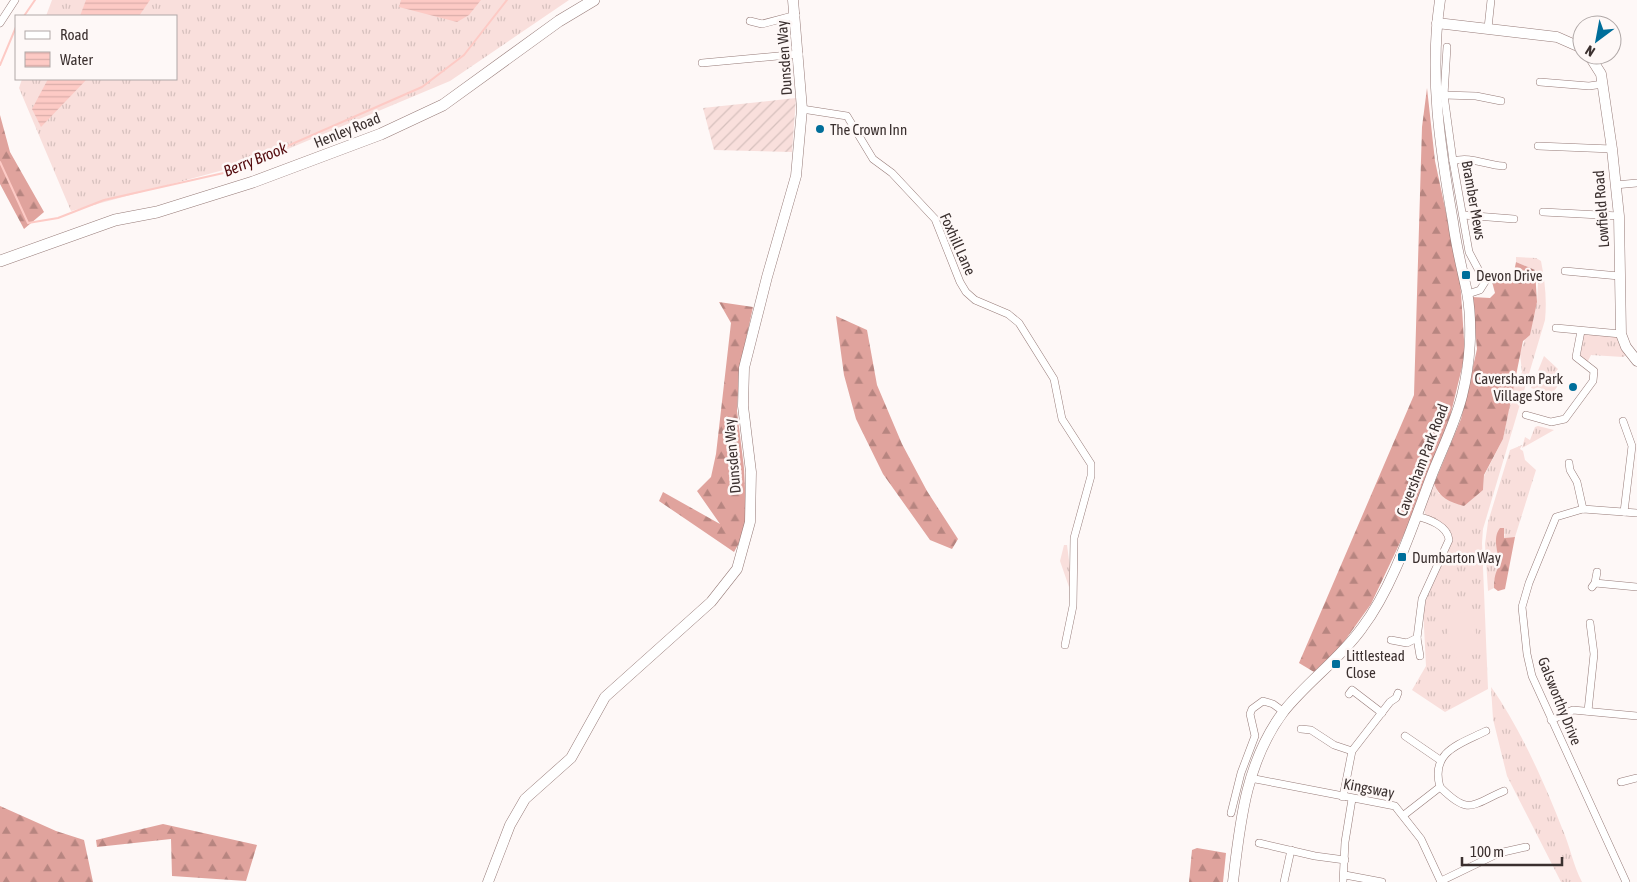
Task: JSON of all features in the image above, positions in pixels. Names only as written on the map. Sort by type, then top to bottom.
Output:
[{"type":"main road","name":"Henley Road","points":[[0,261],[116,220],[157,212],[245,185],[381,134],[444,105],[559,21],[594,0]]},
{"type":"street","points":[[0,23],[15,0]]},
{"type":"street","name":"Dunsden Way","points":[[488,882],[510,825],[525,799],[570,758],[605,697],[711,602],[737,569],[750,522],[751,472],[743,406],[744,368],[767,277],[796,176],[802,109],[796,15],[793,0]]},
{"type":"street","name":"Caversham Park Road","points":[[1233,882],[1242,806],[1260,750],[1284,712],[1362,628],[1382,595],[1453,426],[1462,397],[1469,344],[1468,294],[1458,259],[1437,117],[1434,65],[1440,0]]},
{"type":"street","points":[[1488,28],[1491,0]]},
{"type":"street","points":[[750,21],[762,24],[796,15]]},
{"type":"street","points":[[1437,23],[1557,36],[1572,43]]},
{"type":"street","name":"Bramber Mews","points":[[1447,46],[1444,95],[1453,161],[1469,252],[1485,282],[1480,290],[1468,294]]},
{"type":"street","points":[[702,63],[799,54]]},
{"type":"street","name":"Lowfield Road","points":[[1597,65],[1603,84],[1619,216],[1620,334],[1626,347],[1637,361]]},
{"type":"street","points":[[1540,82],[1590,86],[1603,84]]},
{"type":"street","points":[[1444,95],[1476,96],[1501,101]]},
{"type":"street","name":"Foxhill Lane","points":[[802,109],[847,116],[859,139],[873,158],[892,173],[935,219],[951,253],[960,282],[966,292],[975,300],[1008,314],[1020,323],[1054,379],[1062,419],[1091,464],[1091,476],[1074,538],[1073,606],[1065,645]]},
{"type":"street","points":[[1538,146],[1612,149]]},
{"type":"street","points":[[1453,161],[1475,159],[1487,164],[1503,166]]},
{"type":"street","points":[[1616,185],[1637,183]]},
{"type":"street","points":[[1543,212],[1619,216]]},
{"type":"street","points":[[1462,215],[1514,219]]},
{"type":"street","points":[[1565,271],[1619,276]]},
{"type":"street","points":[[1556,328],[1620,334]]},
{"type":"street","points":[[1526,415],[1551,422],[1565,419],[1593,382],[1594,371],[1576,357],[1581,331]]},
{"type":"street","points":[[1623,421],[1632,446],[1624,512]]},
{"type":"street","points":[[1569,463],[1570,470],[1577,482],[1583,508]]},
{"type":"street","name":"Galsworthy Drive","points":[[1626,882],[1532,676],[1527,654],[1522,607],[1553,520],[1583,508],[1637,513]]},
{"type":"street","points":[[1416,516],[1444,528],[1449,534],[1450,540],[1422,599],[1417,638],[1420,656]]},
{"type":"street","points":[[1597,572],[1594,585],[1637,587]]},
{"type":"street","points":[[1588,711],[1594,654],[1590,623]]},
{"type":"street","points":[[1391,640],[1407,643],[1417,638]]},
{"type":"street","points":[[1352,690],[1382,713]]},
{"type":"street","points":[[1343,797],[1352,751],[1390,702],[1396,698],[1398,693]]},
{"type":"street","points":[[1230,809],[1255,736],[1250,714],[1252,709],[1263,701],[1273,704],[1284,712]]},
{"type":"street","points":[[1551,720],[1573,710],[1637,716]]},
{"type":"street","points":[[1301,729],[1311,730],[1334,746],[1352,751]]},
{"type":"street","points":[[1481,731],[1447,751],[1440,760],[1438,780],[1440,787],[1464,806],[1472,806],[1492,792],[1504,791]]},
{"type":"street","points":[[1411,737],[1440,760]]},
{"type":"street","name":"Kingsway","points":[[1250,778],[1396,806],[1421,838],[1441,882]]},
{"type":"street","points":[[1620,782],[1637,778]]},
{"type":"street","points":[[1404,815],[1440,787]]},
{"type":"street","points":[[1352,799],[1344,879],[1383,881]]},
{"type":"street","points":[[1259,843],[1315,856],[1345,860]]},
{"type":"street","points":[[1441,882],[1499,853],[1526,847]]},
{"type":"street","points":[[1284,882],[1291,850]]},
{"type":"green space","points":[[52,0],[569,0],[450,81],[264,159],[71,211],[19,88],[22,80],[178,80],[178,15],[46,15]]},
{"type":"green space","points":[[1427,88],[1435,161],[1460,278],[1465,355],[1449,421],[1406,530],[1371,604],[1341,646],[1314,672],[1299,663],[1414,395],[1422,127]]},
{"type":"green space","points":[[796,98],[792,152],[714,150],[703,108]]},
{"type":"green space","points":[[0,115],[10,152],[44,212],[24,229],[0,184]]},
{"type":"green space","points":[[1516,257],[1536,258],[1541,261],[1544,276],[1546,313],[1483,529],[1488,689],[1445,712],[1412,690],[1426,666],[1423,607],[1452,541],[1451,535],[1442,524],[1425,514],[1424,506],[1434,484],[1439,494],[1483,490],[1484,476],[1503,439],[1513,387],[1522,372],[1520,354],[1537,302],[1538,282],[1535,270],[1516,262]]},
{"type":"green space","points":[[1516,262],[1535,270],[1537,302],[1530,335],[1523,341],[1503,439],[1484,475],[1483,490],[1464,506],[1446,499],[1439,493],[1434,484],[1461,419],[1477,349],[1472,297],[1490,298],[1495,293],[1491,278],[1513,277]]},
{"type":"green space","points":[[719,302],[753,307],[739,372],[737,411],[744,468],[747,529],[734,552],[659,501],[663,492],[720,524],[697,491],[711,477],[716,454],[731,323]]},
{"type":"green space","points":[[836,316],[867,330],[877,385],[902,444],[927,491],[958,539],[952,549],[930,540],[883,474],[856,419],[844,375]]},
{"type":"green space","points":[[1586,331],[1621,334],[1630,353],[1623,357],[1591,355],[1587,363],[1580,357],[1583,336]]},
{"type":"green space","points":[[1544,356],[1558,369],[1556,372],[1564,377],[1552,394],[1531,388]]},
{"type":"green space","points":[[1535,427],[1554,430],[1522,448],[1525,437],[1530,440]]},
{"type":"green space","points":[[1522,445],[1520,449],[1523,451],[1525,460],[1536,470],[1515,537],[1504,538],[1505,533],[1496,545],[1500,565],[1494,581],[1494,588],[1488,591],[1485,544],[1488,522],[1510,450]]},
{"type":"green space","points":[[1500,528],[1504,528],[1504,538],[1515,537],[1505,589],[1498,591],[1494,588],[1494,584],[1500,564],[1496,536]]},
{"type":"green space","points":[[1064,545],[1067,545],[1072,583],[1069,587],[1060,561]]},
{"type":"green space","points":[[1473,611],[1479,654],[1452,658],[1445,615]]},
{"type":"green space","points":[[1491,687],[1521,736],[1548,793],[1582,882],[1561,882],[1507,776],[1493,719]]},
{"type":"green space","points":[[0,806],[56,831],[84,840],[93,882],[0,882]]},
{"type":"green space","points":[[163,824],[257,845],[246,881],[172,876],[171,839],[97,847],[96,840]]},
{"type":"green space","points":[[1197,848],[1226,853],[1223,882],[1189,882],[1192,850]]},
{"type":"water","points":[[86,0],[150,0],[140,15],[80,15]]},
{"type":"water","points":[[401,0],[481,0],[469,15],[457,22],[399,7]]},
{"type":"water","points":[[47,80],[86,80],[41,127],[32,109]]},
{"type":"waterway","points":[[25,15],[35,0]]},
{"type":"waterway","name":"Berry Brook","points":[[0,162],[28,223],[58,218],[104,200],[228,172],[422,87],[464,55],[507,0]]},
{"type":"waterway","points":[[0,65],[15,29]]},
{"type":"place","name":"The Crown Inn","points":[[820,129]]},
{"type":"place","name":"Devon Drive","points":[[1466,275]]},
{"type":"place","name":"Caversham Park Village Store","points":[[1573,387]]},
{"type":"place","name":"Dumbarton Way","points":[[1402,557]]},
{"type":"place","name":"Littlestead Close","points":[[1336,664]]}]
